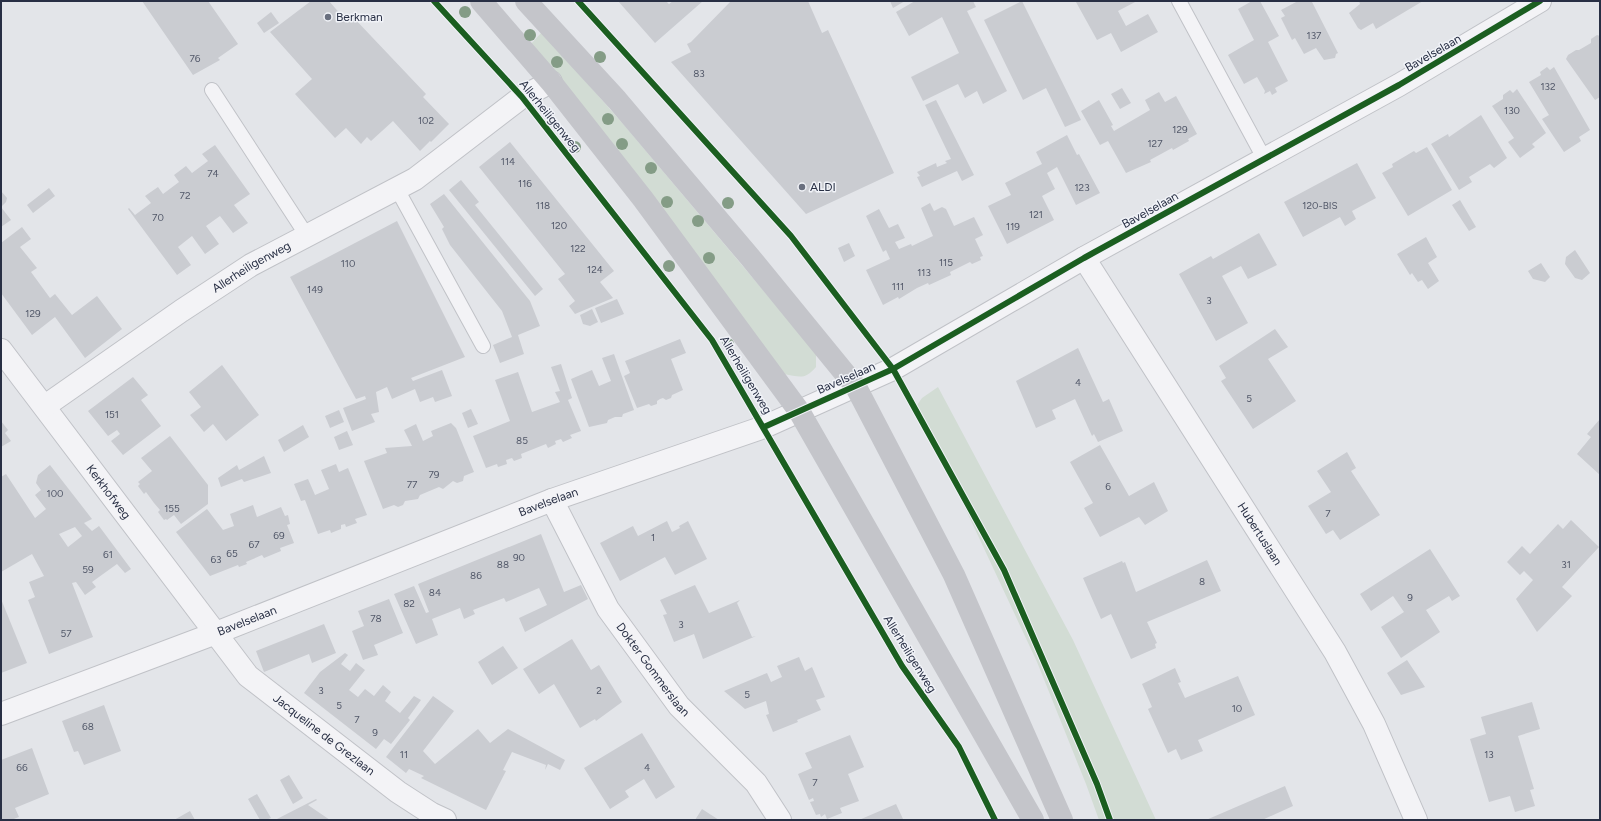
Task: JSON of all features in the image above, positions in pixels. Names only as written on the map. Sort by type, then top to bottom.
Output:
[{"type":"main road","name":"Allerheiligenweg","points":[[481,1],[551,82],[643,199],[799,411],[1033,820]]},
{"type":"main road","points":[[526,1],[616,100],[744,250],[856,387],[954,575],[1062,820]]},
{"type":"street","name":"Bavelselaan","points":[[1,714],[216,633],[552,500],[764,427],[893,370],[1084,258],[1265,160],[1419,74],[1540,1]]},
{"type":"street","name":"Allerheiligenweg","points":[[45,406],[181,311],[251,265],[415,179],[522,97],[551,82]]},
{"type":"street","name":"Hubertuslaan","points":[[1084,258],[1334,652],[1374,724],[1416,820]]},
{"type":"street","name":"Kerkhofweg","points":[[1,350],[216,633]]},
{"type":"street","name":"Dokter Gommerslaan","points":[[552,500],[608,609],[679,706],[756,782],[780,820]]},
{"type":"street","name":"Jacqueline de Grezlaan","points":[[216,633],[248,676],[398,792],[432,814],[446,820]]},
{"type":"lane","points":[[1179,1],[1265,160]]},
{"type":"lane","points":[[212,90],[307,236]]},
{"type":"lane","points":[[397,189],[483,346]]},
{"type":"shaded area","points":[[542,32],[624,125],[816,353],[816,367],[809,374],[798,377],[784,374],[530,45]]},
{"type":"shaded area","points":[[938,387],[1073,640],[1156,820],[1099,820],[1037,662],[917,405],[922,398]]},
{"type":"building","points":[[142,1],[208,1],[238,44],[218,58],[220,60],[193,75]]},
{"type":"building","points":[[311,1],[329,1],[348,23],[353,17],[426,94],[423,97],[449,124],[420,151],[393,121],[371,141],[367,137],[361,144],[346,128],[335,138],[295,94],[312,79],[270,32]]},
{"type":"building","points":[[618,1],[666,1],[669,4],[673,1],[703,1],[655,43]]},
{"type":"building","points":[[731,1],[808,1],[822,33],[828,30],[894,173],[806,214],[671,62],[691,52],[687,44],[691,42]]},
{"type":"building","points":[[890,1],[905,1],[893,8]]},
{"type":"building","points":[[915,1],[973,1],[976,7],[967,11],[1007,91],[983,104],[977,91],[965,98],[958,84],[923,101],[911,77],[959,53],[942,17],[909,36],[896,12]]},
{"type":"building","points":[[1022,1],[1081,120],[1065,127],[1046,88],[1023,100],[984,20]]},
{"type":"building","points":[[1137,1],[1118,11],[1126,26],[1148,14],[1158,32],[1121,52],[1111,33],[1097,40],[1076,2]]},
{"type":"building","points":[[1252,1],[1260,1],[1279,36],[1268,42],[1288,81],[1275,88],[1277,92],[1272,95],[1270,91],[1264,94],[1265,91],[1257,77],[1244,84],[1228,55],[1254,40],[1238,9]]},
{"type":"building","points":[[1298,1],[1312,2],[1338,53],[1336,54],[1335,58],[1324,60],[1316,48],[1304,54],[1295,38],[1292,40],[1281,18],[1285,16],[1281,10]]},
{"type":"building","points":[[1359,1],[1423,1],[1376,29],[1373,23],[1361,30],[1358,28],[1349,13],[1360,4]]},
{"type":"building","points":[[271,12],[279,23],[264,33],[257,23]]},
{"type":"building","points":[[1597,35],[1600,36],[1600,97],[1595,100],[1566,59],[1568,55],[1591,43],[1591,39]]},
{"type":"building","points":[[1547,67],[1550,70],[1554,67],[1590,130],[1579,137],[1581,141],[1564,152],[1542,119],[1549,115],[1529,82],[1541,75],[1540,72]]},
{"type":"building","points":[[1122,88],[1131,103],[1120,109],[1111,94]]},
{"type":"building","points":[[1517,89],[1546,133],[1532,144],[1535,147],[1520,158],[1508,142],[1514,138],[1492,106],[1503,99],[1503,95],[1510,90],[1513,93]]},
{"type":"building","points":[[1159,92],[1165,102],[1176,96],[1197,134],[1188,139],[1189,141],[1173,150],[1172,148],[1150,160],[1151,162],[1126,173],[1108,141],[1100,145],[1081,111],[1099,100],[1113,125],[1111,126],[1114,131],[1150,110],[1145,100]]},
{"type":"building","points":[[936,100],[974,175],[962,181],[957,171],[922,187],[917,177],[920,176],[917,172],[936,163],[937,167],[947,163],[945,161],[951,159],[925,105]]},
{"type":"building","points":[[1481,115],[1507,158],[1494,168],[1490,164],[1469,177],[1472,182],[1459,190],[1431,144],[1448,134],[1449,137]]},
{"type":"building","points":[[1067,135],[1100,193],[1076,205],[1057,167],[1047,173],[1055,189],[1042,196],[1054,220],[1007,244],[988,206],[1011,195],[1005,183],[1042,164],[1036,152]]},
{"type":"building","points":[[510,142],[614,271],[600,282],[613,298],[575,314],[569,306],[575,301],[558,279],[565,274],[479,167]]},
{"type":"building","points":[[215,145],[250,194],[234,205],[248,223],[233,233],[220,216],[206,226],[219,244],[205,254],[192,236],[178,247],[191,265],[177,275],[128,209],[129,208],[135,215],[151,203],[145,196],[158,187],[163,194],[179,182],[174,175],[186,166],[192,173],[208,161],[202,154]]},
{"type":"building","points":[[1427,147],[1452,190],[1408,216],[1382,173],[1393,167],[1392,164],[1414,151],[1416,153]]},
{"type":"building","points":[[1357,163],[1376,198],[1352,211],[1356,219],[1345,226],[1340,217],[1303,237],[1284,202]]},
{"type":"building","points":[[461,180],[479,202],[475,205],[543,289],[535,296],[449,190]]},
{"type":"building","points":[[49,188],[55,196],[33,213],[27,205]]},
{"type":"building","points":[[1,191],[7,198],[6,202],[1,207]]},
{"type":"building","points":[[444,194],[530,301],[540,326],[518,335],[524,354],[500,363],[493,345],[512,337],[502,311],[450,245],[442,229],[444,227],[430,204]]},
{"type":"building","points":[[1460,200],[1476,227],[1469,231],[1452,205]]},
{"type":"building","points":[[930,203],[934,211],[942,207],[946,209],[954,226],[974,217],[983,235],[975,239],[983,256],[980,257],[981,260],[972,264],[970,262],[950,272],[951,275],[929,285],[928,283],[899,299],[898,297],[883,305],[866,270],[890,259],[886,250],[883,252],[866,216],[879,209],[889,228],[898,224],[905,238],[895,242],[899,249],[911,244],[912,246],[933,236],[921,208]]},
{"type":"building","points":[[1,207],[11,220],[1,227]]},
{"type":"building","points":[[397,221],[465,357],[411,378],[413,381],[442,370],[452,396],[435,402],[433,397],[420,402],[415,389],[392,399],[387,387],[376,392],[379,412],[371,414],[375,422],[352,431],[343,408],[366,399],[365,396],[356,399],[290,277]]},
{"type":"building","points":[[22,227],[31,239],[20,247],[37,268],[31,272],[50,298],[55,294],[72,315],[97,296],[122,329],[85,358],[55,317],[32,335],[1,293],[1,243]]},
{"type":"building","points":[[1259,233],[1277,265],[1248,279],[1241,266],[1222,276],[1248,323],[1216,341],[1179,274],[1211,256],[1213,259]]},
{"type":"building","points":[[1426,237],[1437,257],[1428,263],[1439,281],[1428,289],[1422,280],[1418,282],[1412,273],[1410,275],[1397,254]]},
{"type":"building","points":[[849,243],[855,256],[844,262],[838,248]]},
{"type":"building","points":[[1575,250],[1590,273],[1582,280],[1575,278],[1565,264],[1566,257]]},
{"type":"building","points":[[1541,263],[1550,277],[1545,282],[1533,279],[1528,271]]},
{"type":"building","points":[[617,299],[624,314],[601,323],[595,308]]},
{"type":"building","points":[[592,309],[598,322],[590,326],[583,324],[580,315]]},
{"type":"building","points":[[1275,329],[1288,347],[1268,359],[1296,401],[1253,429],[1221,381],[1226,378],[1219,366]]},
{"type":"building","points":[[680,339],[686,353],[671,359],[683,390],[672,395],[671,398],[666,400],[663,398],[660,399],[657,401],[657,404],[651,406],[649,404],[637,408],[624,376],[630,373],[625,361]]},
{"type":"building","points":[[1078,348],[1103,402],[1109,399],[1123,431],[1098,442],[1094,434],[1092,436],[1075,399],[1052,410],[1056,419],[1036,428],[1016,381]]},
{"type":"building","points":[[614,354],[634,410],[623,414],[622,417],[615,417],[608,420],[607,423],[589,427],[571,379],[592,370],[599,386],[611,381],[602,358]]},
{"type":"building","points":[[561,364],[572,398],[568,400],[581,431],[570,435],[572,438],[563,442],[561,439],[555,441],[556,444],[548,448],[546,444],[521,454],[522,458],[514,461],[512,458],[506,460],[507,464],[498,467],[497,464],[486,468],[473,436],[510,421],[495,380],[518,372],[532,412],[560,402],[555,392],[560,391],[551,367]]},
{"type":"building","points":[[222,365],[259,415],[226,441],[213,424],[204,432],[190,415],[201,407],[189,392]]},
{"type":"building","points":[[133,377],[148,395],[141,400],[161,426],[123,455],[111,441],[120,434],[117,430],[108,436],[88,411]]},
{"type":"building","points":[[471,409],[478,424],[468,428],[462,413]]},
{"type":"building","points":[[339,410],[344,422],[330,428],[325,416]]},
{"type":"building","points":[[1600,419],[1600,475],[1577,454],[1591,437],[1587,434]]},
{"type":"building","points":[[1,421],[8,430],[5,433],[11,441],[1,447]]},
{"type":"building","points":[[451,423],[456,428],[474,472],[464,476],[463,481],[457,483],[453,481],[443,489],[439,487],[420,495],[418,499],[405,501],[403,505],[398,507],[394,505],[383,509],[364,461],[387,453],[385,448],[412,446],[404,430],[416,424],[423,441],[433,436],[431,431]]},
{"type":"building","points":[[303,425],[309,437],[284,452],[278,440]]},
{"type":"building","points":[[347,431],[353,445],[339,450],[334,437]]},
{"type":"building","points":[[170,436],[208,485],[208,504],[181,524],[174,515],[167,520],[164,520],[158,512],[160,510],[146,492],[144,494],[138,486],[140,484],[138,482],[152,471],[141,458]]},
{"type":"building","points":[[1100,445],[1129,496],[1154,482],[1168,511],[1145,525],[1139,517],[1100,537],[1084,508],[1093,503],[1070,462]]},
{"type":"building","points":[[1347,452],[1356,468],[1351,471],[1380,515],[1340,540],[1333,530],[1326,534],[1308,506],[1331,492],[1317,471]]},
{"type":"building","points":[[264,456],[271,473],[244,482],[242,479],[221,487],[218,478],[237,465],[239,470]]},
{"type":"building","points":[[336,464],[339,472],[348,468],[367,515],[355,519],[357,523],[346,527],[345,524],[341,525],[341,529],[331,533],[330,530],[318,534],[305,500],[301,501],[294,484],[308,479],[315,495],[329,489],[321,470]]},
{"type":"building","points":[[50,465],[92,519],[84,523],[92,531],[99,526],[131,569],[125,573],[117,564],[92,582],[96,587],[85,595],[76,582],[72,583],[93,637],[49,654],[28,600],[35,597],[29,582],[44,576],[32,554],[1,572],[1,477],[6,474],[35,518],[46,509],[35,495],[41,490],[36,483],[38,475]],"holes":[[[75,527],[82,536],[68,547],[59,534]]]},
{"type":"building","points":[[253,505],[257,517],[281,507],[285,516],[288,515],[290,524],[287,525],[294,543],[280,548],[281,551],[264,558],[262,555],[246,562],[247,564],[239,567],[238,565],[210,576],[176,532],[207,509],[223,530],[234,526],[230,514]]},
{"type":"building","points":[[1571,520],[1599,547],[1562,587],[1572,596],[1537,632],[1516,599],[1533,580],[1524,571],[1520,575],[1507,562],[1522,546],[1530,554],[1558,524],[1563,529]]},
{"type":"building","points":[[667,521],[672,532],[680,528],[679,526],[688,521],[707,559],[675,575],[665,557],[620,581],[600,543],[633,526],[638,536]]},
{"type":"building","points":[[541,534],[564,592],[581,585],[588,599],[525,632],[519,618],[547,605],[539,588],[506,602],[504,598],[473,610],[475,614],[464,619],[460,608],[432,619],[438,635],[416,644],[394,594],[414,586],[426,613],[429,612],[418,584]]},
{"type":"building","points":[[1430,549],[1460,596],[1452,601],[1449,596],[1426,610],[1440,632],[1401,658],[1381,627],[1404,612],[1393,596],[1371,611],[1360,594]]},
{"type":"building","points":[[1207,560],[1221,591],[1147,622],[1157,643],[1155,644],[1156,648],[1131,659],[1111,614],[1101,619],[1083,578],[1122,561],[1123,563],[1125,562],[1136,592]]},
{"type":"building","points":[[695,585],[709,613],[740,600],[737,603],[752,637],[756,636],[703,659],[694,634],[674,642],[663,615],[667,614],[660,600]]},
{"type":"building","points":[[1,599],[27,663],[1,673]]},
{"type":"building","points":[[389,599],[403,633],[374,645],[378,655],[363,660],[352,631],[364,626],[358,611]]},
{"type":"building","points":[[324,624],[336,653],[312,663],[309,654],[264,672],[256,651]]},
{"type":"building","points":[[572,639],[591,670],[599,665],[622,702],[596,721],[595,719],[580,728],[554,684],[539,694],[523,669]]},
{"type":"building","points":[[503,646],[518,668],[492,685],[478,662]]},
{"type":"building","points":[[345,653],[348,655],[341,664],[350,671],[356,663],[365,670],[349,690],[358,697],[365,689],[374,696],[383,685],[391,692],[385,701],[400,713],[414,696],[421,700],[408,718],[410,720],[391,744],[384,739],[376,749],[304,693],[320,672]]},
{"type":"building","points":[[799,657],[805,671],[812,667],[825,697],[816,700],[821,710],[797,720],[798,722],[773,732],[766,715],[769,714],[766,701],[745,709],[724,691],[767,673],[771,682],[782,677],[777,666]]},
{"type":"building","points":[[1407,660],[1425,687],[1401,695],[1387,673]]},
{"type":"building","points":[[1175,668],[1181,682],[1178,683],[1185,698],[1238,676],[1255,715],[1198,740],[1203,751],[1181,760],[1176,749],[1168,753],[1148,709],[1152,707],[1142,684]]},
{"type":"building","points":[[433,696],[454,711],[423,751],[435,764],[478,729],[490,743],[508,729],[565,760],[560,770],[548,764],[545,770],[546,765],[512,752],[503,770],[506,771],[486,810],[421,778],[424,776],[409,769],[406,773],[386,757]]},
{"type":"building","points":[[1532,702],[1540,729],[1518,736],[1534,789],[1530,790],[1535,806],[1515,812],[1510,796],[1489,802],[1470,739],[1486,734],[1481,717]]},
{"type":"building","points":[[104,705],[121,751],[84,765],[78,751],[74,752],[62,721]]},
{"type":"building","points":[[642,733],[675,787],[656,799],[644,779],[625,791],[629,797],[610,809],[584,768]]},
{"type":"building","points":[[850,735],[864,767],[848,774],[859,801],[840,808],[842,813],[827,819],[825,814],[821,817],[820,814],[816,815],[810,802],[814,801],[813,798],[809,800],[798,774],[812,768],[805,753]]},
{"type":"building","points":[[32,748],[49,794],[15,808],[19,817],[11,820],[1,820],[1,760]]},
{"type":"building","points":[[289,775],[303,798],[293,804],[280,780]]},
{"type":"building","points":[[1285,786],[1293,806],[1262,820],[1206,820]]},
{"type":"building","points":[[257,794],[271,818],[260,820],[248,799]]},
{"type":"building","points":[[316,799],[317,800],[308,805],[330,820],[275,820]]},
{"type":"building","points":[[896,804],[903,819],[859,820]]},
{"type":"building","points":[[702,809],[719,820],[695,820]]},
{"type":"building","points":[[190,811],[195,820],[174,820]]},
{"type":"cycle path","points":[[434,1],[522,97],[712,340],[902,666],[959,747],[995,820]]},
{"type":"cycle path","points":[[578,1],[791,236],[893,369],[1004,570],[1097,784],[1110,820]]},
{"type":"cycle path","points":[[764,427],[893,369],[1084,258],[1399,85],[1540,1]]},
{"type":"place","name":"Berkman","points":[[328,17]]},
{"type":"place","name":"ALDI","points":[[802,187]]}]
